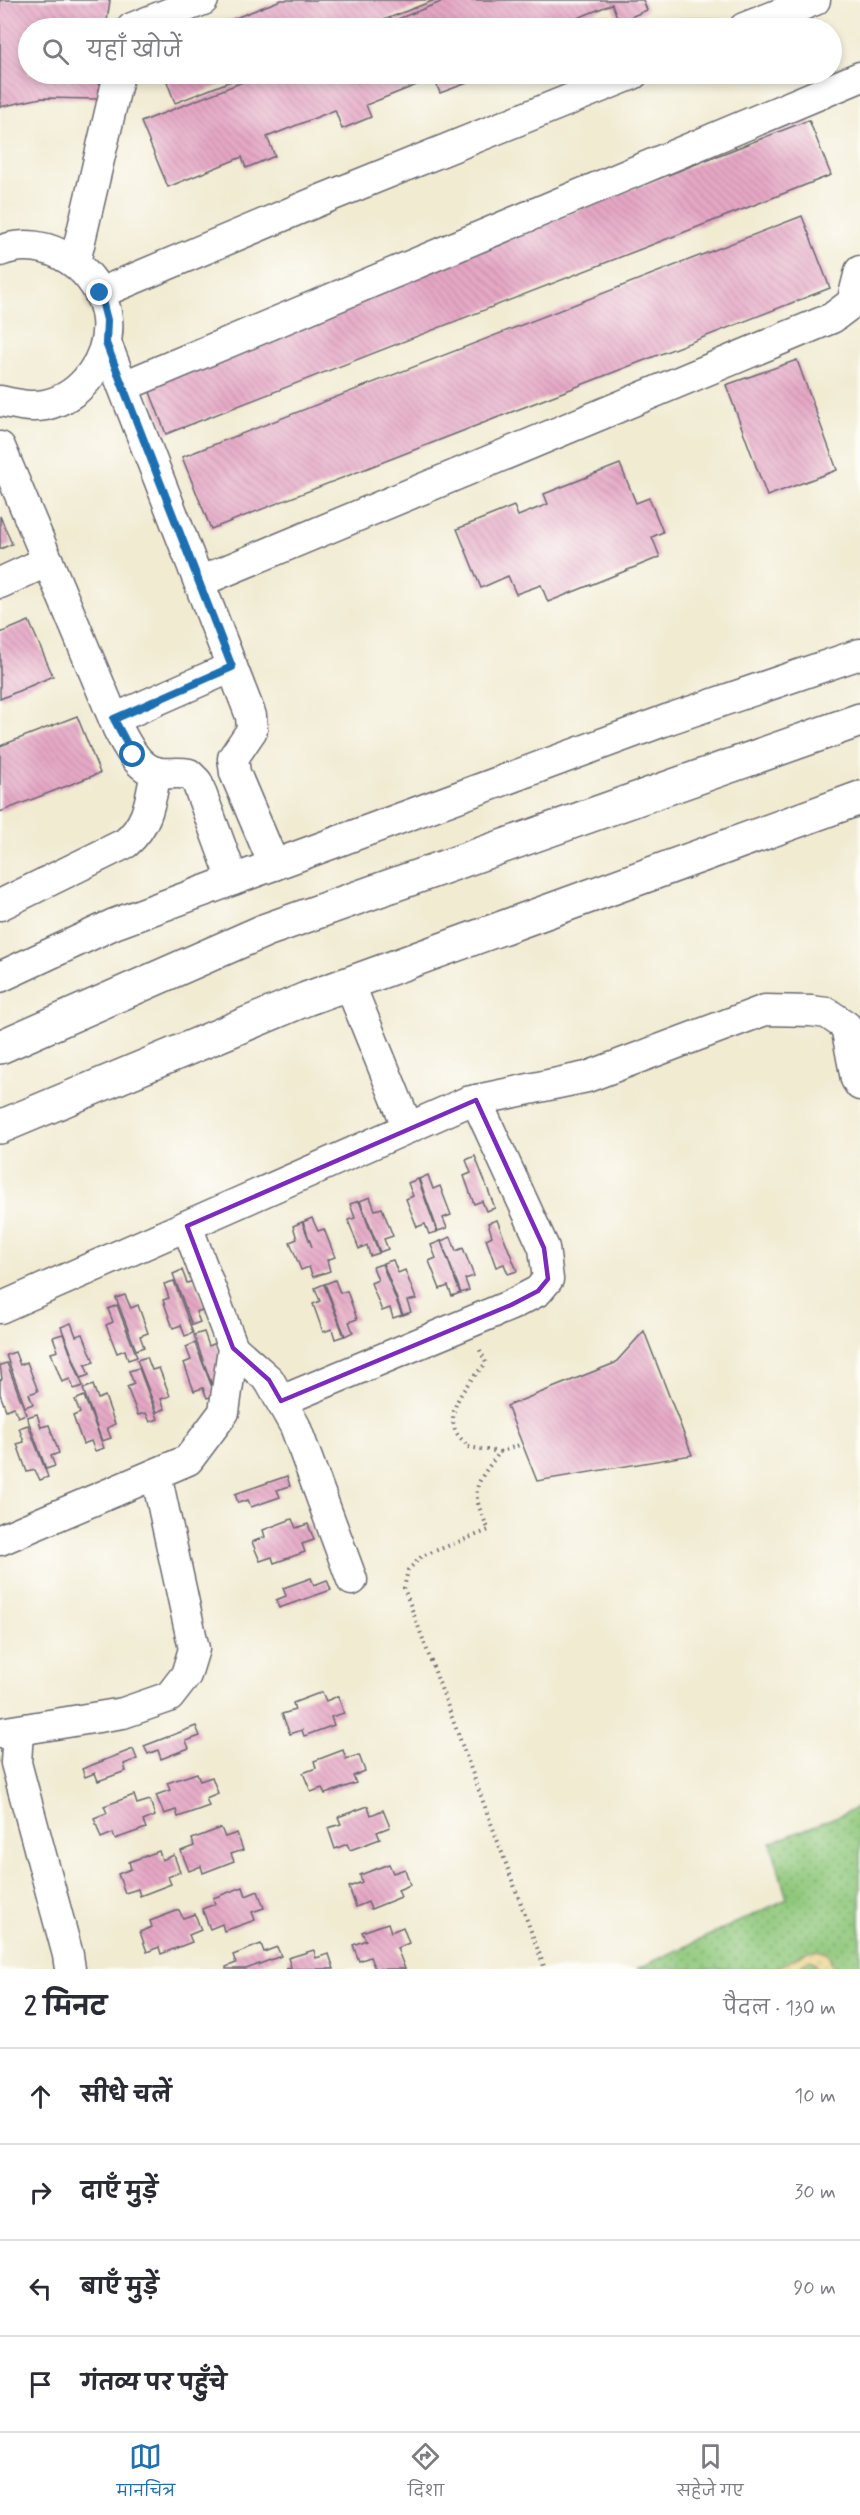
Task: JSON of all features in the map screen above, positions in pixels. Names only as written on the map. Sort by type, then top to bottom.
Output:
[{"type":"street","points":[[133,18],[136,0]]},
{"type":"street","points":[[157,18],[203,0]]},
{"type":"street","points":[[769,18],[815,0]]},
{"type":"street","points":[[124,386],[860,77]]},
{"type":"street","points":[[75,262],[117,84]]},
{"type":"street","points":[[100,293],[323,199],[608,84]]},
{"type":"street","points":[[0,251],[22,246],[40,247],[59,253],[75,262],[100,293],[107,320],[106,343],[97,366],[83,384],[66,396],[46,405],[24,406],[0,401]]},
{"type":"street","points":[[199,582],[832,318],[852,303],[860,271]]},
{"type":"street","points":[[106,343],[251,716],[252,730],[233,758],[235,773],[274,865]]},
{"type":"street","points":[[0,447],[114,719],[133,755],[156,772],[189,774],[197,782],[232,880]]},
{"type":"street","points":[[0,583],[48,561]]},
{"type":"street","points":[[0,977],[114,924],[669,718],[860,654]]},
{"type":"street","points":[[114,719],[232,667]]},
{"type":"street","points":[[0,1047],[267,930],[860,720]]},
{"type":"street","points":[[0,905],[126,843],[139,831],[148,810],[156,772]]},
{"type":"street","points":[[0,1127],[349,983],[860,798]]},
{"type":"street","points":[[349,983],[408,1128]]},
{"type":"street","points":[[0,1308],[467,1102],[587,1077],[765,1010],[827,1013],[846,1026],[856,1079],[860,1085]]},
{"type":"street","points":[[281,1401],[512,1305],[538,1291],[548,1279],[544,1248],[476,1100]]},
{"type":"street","points":[[187,1226],[233,1348],[269,1380],[295,1426],[352,1580]]},
{"type":"street","points":[[0,1540],[188,1460],[224,1412],[233,1348]]},
{"type":"street","points":[[70,1969],[9,1732],[123,1713],[168,1697],[186,1675],[194,1649],[156,1474]]},
{"type":"path","points":[[477,1344],[486,1363],[473,1376],[457,1402],[453,1416],[456,1432],[468,1446],[500,1452],[522,1444]]},
{"type":"path","points":[[500,1452],[476,1486],[477,1504],[489,1530],[422,1556],[408,1570],[404,1588],[545,1969]]},
{"type":"highlighted area","points":[[476,1100],[544,1248],[548,1279],[538,1291],[511,1305],[281,1401],[269,1380],[233,1348],[187,1226]]},
{"type":"green space","points":[[860,1807],[860,1969],[637,1969],[787,1899],[771,1843]]},
{"type":"sand","points":[[816,1950],[828,1953],[834,1969],[818,1969],[815,1962],[811,1960],[803,1963],[801,1969],[776,1969],[807,1951]]},
{"type":"building","points":[[0,0],[110,0],[107,18],[18,18],[18,84],[100,84],[98,99],[41,98],[0,107]]},
{"type":"building","points":[[281,0],[435,0],[389,18],[235,18]]},
{"type":"building","points":[[446,0],[643,0],[647,10],[628,18],[617,18],[612,4],[578,18],[400,18]]},
{"type":"building","points":[[168,84],[223,84],[175,103]]},
{"type":"building","points":[[238,84],[419,84],[366,105],[371,117],[342,129],[335,110],[267,137],[275,156],[246,168],[242,157],[168,187],[141,122]]},
{"type":"building","points":[[436,84],[464,84],[440,93]]},
{"type":"building","points":[[809,120],[831,175],[166,434],[145,379]]},
{"type":"building","points":[[802,216],[830,288],[211,529],[182,457]]},
{"type":"building","points":[[797,360],[837,470],[767,496],[726,385]]},
{"type":"building","points":[[620,464],[636,503],[649,498],[663,532],[652,537],[660,557],[548,602],[541,585],[516,594],[508,576],[481,588],[457,529],[514,506],[518,516],[548,504],[544,494]]},
{"type":"building","points":[[0,516],[12,544],[0,549]]},
{"type":"building","points":[[29,621],[53,676],[0,699],[0,633]]},
{"type":"building","points":[[77,716],[100,773],[0,812],[0,746]]},
{"type":"building","points":[[475,1156],[495,1208],[486,1211],[482,1201],[474,1204],[464,1176],[471,1173],[466,1160]]},
{"type":"building","points":[[428,1175],[433,1189],[440,1186],[451,1215],[443,1218],[447,1228],[438,1231],[419,1179]]},
{"type":"building","points":[[418,1179],[437,1232],[429,1234],[425,1224],[417,1227],[406,1199],[413,1196],[408,1183]]},
{"type":"building","points":[[370,1197],[375,1210],[382,1208],[393,1236],[384,1239],[388,1249],[380,1252],[360,1201]]},
{"type":"building","points":[[359,1201],[379,1253],[370,1256],[367,1245],[359,1249],[348,1220],[355,1218],[350,1204]]},
{"type":"building","points":[[312,1218],[318,1231],[324,1229],[335,1257],[327,1260],[330,1271],[313,1277],[309,1267],[301,1270],[290,1242],[297,1239],[293,1226],[302,1222],[312,1247],[303,1222]]},
{"type":"building","points":[[497,1220],[517,1271],[508,1274],[504,1264],[496,1267],[486,1239],[492,1236],[488,1223]]},
{"type":"building","points":[[451,1237],[456,1251],[463,1248],[474,1276],[465,1279],[469,1290],[461,1293],[441,1241]]},
{"type":"building","points":[[441,1241],[460,1293],[452,1296],[448,1286],[440,1289],[429,1261],[436,1258],[431,1245]]},
{"type":"building","points":[[393,1260],[398,1273],[405,1270],[416,1299],[407,1301],[411,1312],[403,1315],[383,1263]]},
{"type":"building","points":[[382,1264],[402,1315],[393,1318],[390,1308],[382,1311],[371,1283],[378,1280],[373,1267]]},
{"type":"building","points":[[182,1270],[187,1283],[194,1281],[205,1309],[196,1312],[200,1322],[192,1325],[173,1274]]},
{"type":"building","points":[[335,1280],[340,1293],[347,1291],[357,1319],[349,1322],[353,1332],[345,1336],[325,1284]]},
{"type":"building","points":[[174,1281],[193,1333],[185,1336],[181,1325],[173,1328],[163,1300],[169,1298],[164,1284]]},
{"type":"building","points":[[324,1284],[344,1336],[335,1339],[332,1329],[323,1332],[313,1304],[320,1301],[315,1288]]},
{"type":"building","points":[[125,1295],[131,1308],[138,1305],[148,1333],[140,1336],[144,1347],[136,1350],[116,1298]]},
{"type":"building","points":[[117,1305],[137,1357],[128,1360],[125,1350],[117,1353],[106,1325],[113,1322],[108,1309]]},
{"type":"building","points":[[71,1323],[76,1336],[83,1334],[94,1362],[85,1365],[89,1375],[81,1378],[61,1327]]},
{"type":"building","points":[[644,1331],[692,1455],[537,1481],[507,1406],[615,1363]]},
{"type":"building","points":[[204,1332],[209,1346],[216,1343],[226,1371],[213,1388],[194,1335]]},
{"type":"building","points":[[63,1334],[83,1386],[74,1389],[70,1379],[62,1382],[51,1353],[58,1351],[53,1337]]},
{"type":"building","points":[[195,1343],[215,1395],[207,1398],[203,1388],[194,1391],[184,1363],[191,1360],[186,1347]]},
{"type":"building","points":[[15,1352],[20,1365],[27,1362],[38,1391],[29,1394],[33,1404],[25,1407],[6,1355]]},
{"type":"building","points":[[147,1357],[152,1370],[159,1368],[170,1396],[161,1399],[165,1409],[157,1412],[137,1360]]},
{"type":"building","points":[[7,1363],[26,1414],[18,1417],[14,1407],[6,1410],[0,1394],[0,1380],[2,1379],[0,1365]]},
{"type":"building","points":[[139,1368],[158,1419],[150,1422],[146,1413],[138,1415],[127,1387],[134,1384],[129,1371]]},
{"type":"building","points":[[93,1385],[98,1399],[105,1396],[115,1424],[107,1428],[111,1438],[102,1441],[83,1389]]},
{"type":"building","points":[[84,1396],[104,1448],[95,1451],[91,1441],[83,1444],[73,1416],[80,1413],[75,1400]]},
{"type":"building","points":[[37,1414],[41,1427],[49,1425],[59,1453],[51,1456],[55,1466],[46,1469],[27,1417]]},
{"type":"building","points":[[28,1425],[48,1477],[40,1480],[35,1470],[27,1472],[17,1444],[24,1442],[19,1428]]},
{"type":"building","points":[[287,1476],[290,1486],[277,1490],[280,1497],[251,1507],[248,1500],[238,1503],[235,1494]]},
{"type":"building","points":[[292,1519],[296,1528],[308,1524],[314,1540],[302,1544],[305,1552],[274,1563],[272,1557],[260,1561],[252,1542],[265,1537],[263,1530]]},
{"type":"building","points":[[311,1578],[314,1585],[327,1580],[331,1590],[279,1608],[276,1600],[286,1596],[283,1588]]},
{"type":"building","points":[[322,1692],[326,1701],[338,1696],[344,1713],[331,1717],[334,1725],[304,1736],[302,1730],[290,1734],[282,1714],[295,1710],[293,1703]]},
{"type":"building","points":[[196,1726],[200,1736],[186,1741],[189,1748],[161,1759],[158,1750],[148,1754],[144,1746]]},
{"type":"building","points":[[133,1749],[137,1759],[124,1764],[126,1771],[98,1781],[95,1773],[85,1777],[82,1769]]},
{"type":"building","points":[[343,1750],[346,1759],[359,1755],[365,1771],[353,1776],[356,1783],[325,1794],[322,1788],[311,1792],[303,1773],[316,1768],[314,1761]]},
{"type":"building","points":[[197,1773],[200,1781],[212,1777],[218,1793],[206,1798],[209,1806],[178,1817],[176,1810],[164,1814],[156,1795],[170,1790],[167,1783]]},
{"type":"building","points":[[134,1795],[137,1804],[150,1800],[155,1816],[143,1821],[146,1828],[115,1839],[113,1833],[101,1838],[94,1818],[107,1813],[104,1806]]},
{"type":"building","points":[[368,1806],[371,1815],[383,1810],[390,1827],[377,1832],[380,1839],[350,1850],[347,1844],[335,1849],[328,1828],[341,1824],[338,1817]]},
{"type":"building","points":[[221,1828],[225,1837],[237,1833],[243,1850],[231,1854],[234,1861],[203,1873],[201,1866],[189,1871],[181,1851],[194,1846],[192,1839]]},
{"type":"building","points":[[159,1851],[162,1860],[174,1855],[180,1872],[168,1877],[171,1884],[140,1896],[138,1889],[125,1893],[118,1874],[131,1869],[129,1862]]},
{"type":"building","points":[[389,1864],[393,1873],[405,1869],[410,1885],[398,1890],[401,1897],[371,1909],[368,1902],[356,1907],[349,1887],[362,1882],[360,1875]]},
{"type":"building","points":[[243,1887],[246,1896],[258,1891],[264,1908],[252,1912],[255,1920],[224,1931],[222,1924],[210,1929],[202,1909],[215,1904],[213,1898]]},
{"type":"building","points":[[179,1910],[183,1918],[195,1914],[201,1930],[189,1935],[192,1942],[161,1954],[159,1947],[147,1952],[140,1932],[152,1927],[150,1921]]},
{"type":"building","points":[[388,1923],[391,1932],[403,1927],[409,1943],[397,1948],[405,1969],[375,1969],[370,1957],[359,1961],[353,1945],[366,1940],[362,1932]]},
{"type":"building","points":[[261,1944],[264,1952],[277,1947],[281,1956],[246,1969],[226,1969],[236,1963],[233,1955]]},
{"type":"building","points":[[314,1950],[316,1958],[329,1954],[334,1969],[286,1969],[291,1967],[288,1958]]},
{"type":"route","points":[[100,293],[107,320],[106,343],[232,667],[114,719],[133,755]]}]
